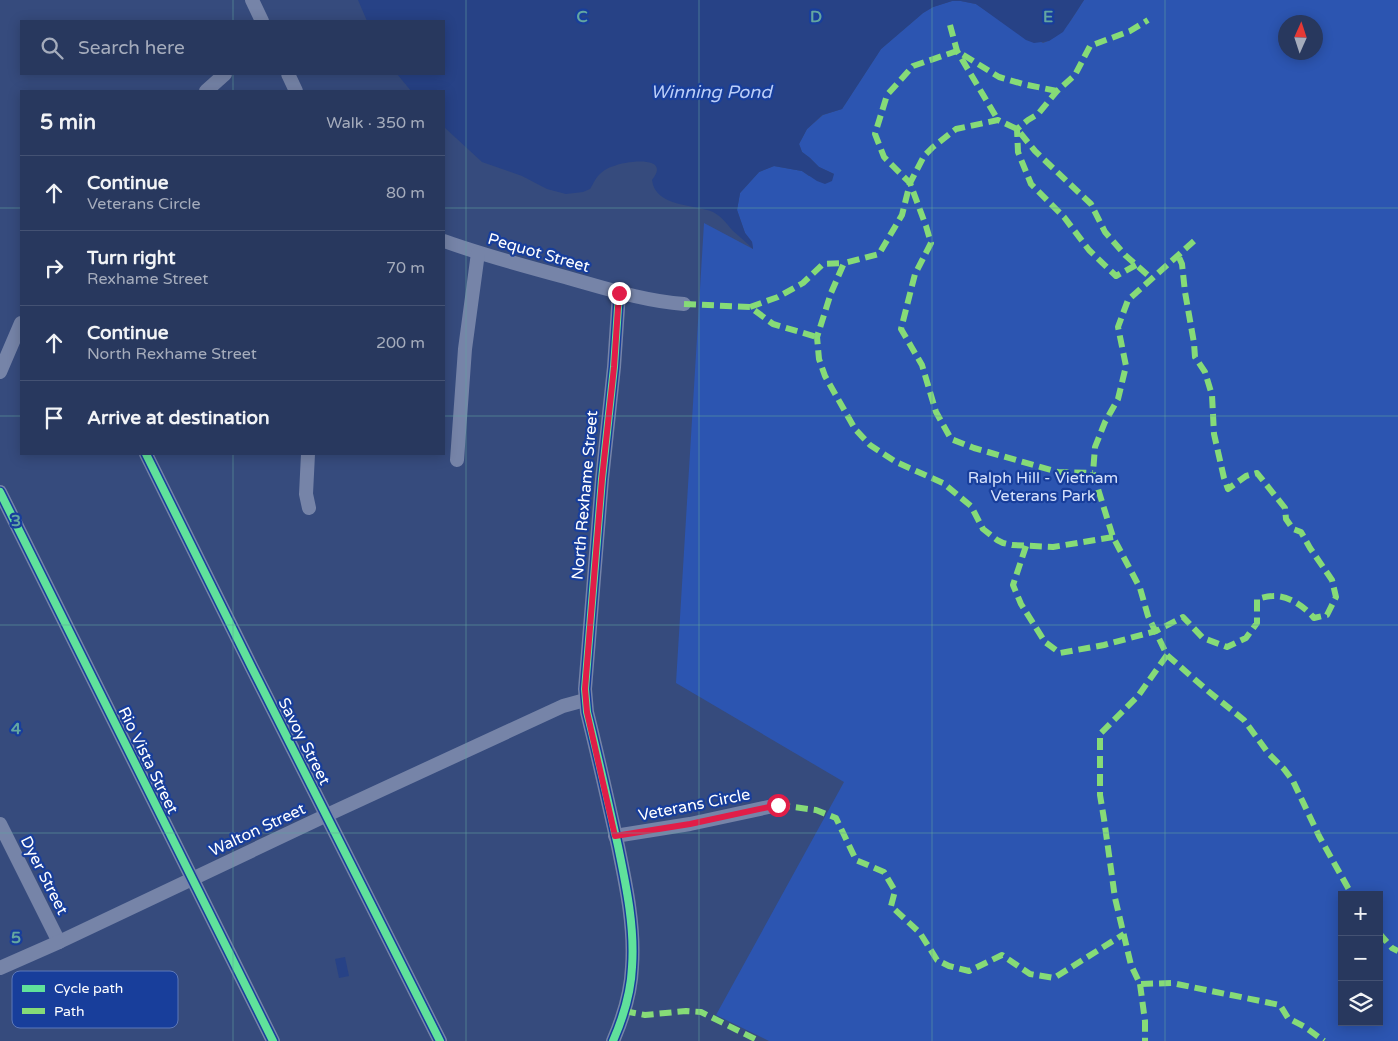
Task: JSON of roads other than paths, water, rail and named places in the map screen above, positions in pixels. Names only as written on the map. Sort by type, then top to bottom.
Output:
[{"type":"street","points":[[252,0],[262,20]]},
{"type":"street","points":[[207,90],[224,75]]},
{"type":"street","points":[[288,75],[296,90]]},
{"type":"street","name":"Pequot Street","points":[[445,241],[478,253],[619,293],[656,301],[684,304]]},
{"type":"street","points":[[457,460],[465,348],[478,253]]},
{"type":"street","name":"North Rexhame Street","points":[[613,1041],[630,988],[632,946],[624,874],[585,700],[585,677],[619,293]]},
{"type":"street","points":[[0,372],[20,325]]},
{"type":"street","name":"Savoy Street","points":[[146,455],[440,1041]]},
{"type":"street","points":[[308,455],[306,494],[309,508]]},
{"type":"street","name":"Rio Vista Street","points":[[0,492],[273,1041]]},
{"type":"street","name":"Walton Street","points":[[0,968],[563,706],[585,700]]},
{"type":"street","name":"Veterans Circle","points":[[615,836],[690,824],[778,805]]},
{"type":"street","name":"Dyer Street","points":[[0,824],[59,942]]},
{"type":"water","name":"Winning Pond","points":[[358,0],[1084,0],[1063,32],[1049,41],[1034,43],[1026,40],[976,4],[952,1],[933,7],[923,13],[881,49],[842,109],[822,115],[807,129],[799,144],[802,152],[819,167],[834,174],[832,181],[825,184],[802,171],[774,166],[759,172],[740,193],[737,210],[745,233],[752,242],[753,249],[722,218],[713,212],[676,203],[660,195],[655,189],[652,180],[657,172],[656,167],[652,163],[637,162],[612,166],[599,175],[590,189],[583,192],[566,194],[547,189],[522,176],[482,162],[445,128],[445,90],[410,90],[398,75],[445,75],[445,20],[367,20]]},
{"type":"water","points":[[345,957],[349,976],[339,978],[335,959]]},
{"type":"park label","name":"Ralph Hill - Vietnam Veterans Park","points":[[1043,486]]}]
